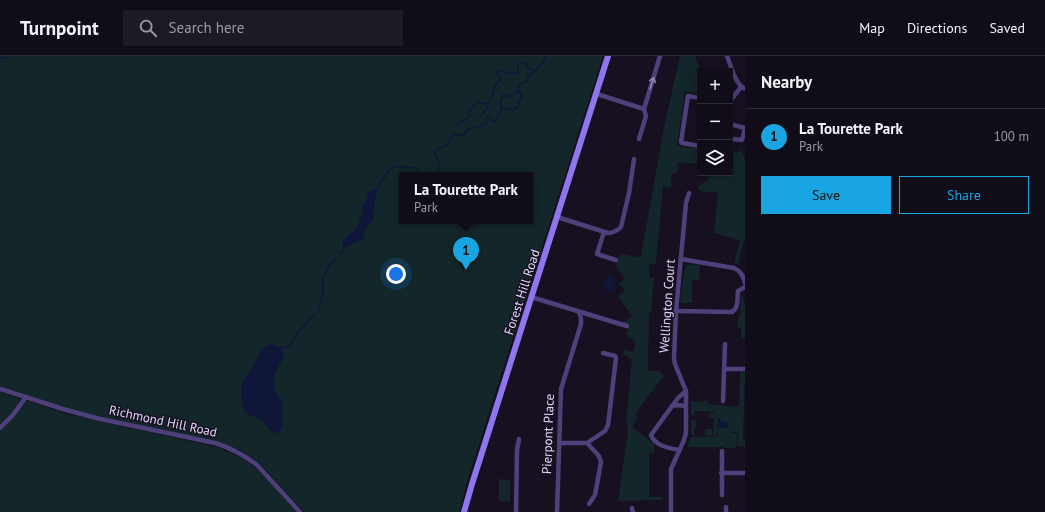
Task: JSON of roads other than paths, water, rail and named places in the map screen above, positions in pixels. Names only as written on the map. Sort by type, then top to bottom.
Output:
[{"type":"street","name":"Forest Hill Road","points":[[464,512],[608,56]]},
{"type":"street","points":[[639,139],[646,116],[644,109],[660,56]]},
{"type":"street","points":[[727,56],[737,82],[743,88],[733,98]]},
{"type":"street","points":[[597,94],[644,109]]},
{"type":"street","points":[[697,98],[688,96],[681,142],[697,144]]},
{"type":"street","points":[[732,140],[742,140],[745,128],[733,125]]},
{"type":"street","points":[[557,217],[604,232],[612,233],[618,230],[621,227],[629,193],[634,159]]},
{"type":"street","name":"Wellington Court","points":[[671,512],[671,469],[686,437],[686,391],[674,358],[680,258],[686,203],[689,194]]},
{"type":"street","points":[[604,232],[597,254],[616,260]]},
{"type":"street","points":[[680,258],[734,268],[741,273],[745,283]]},
{"type":"street","points":[[676,311],[734,312],[737,308],[738,291],[745,287]]},
{"type":"street","points":[[531,297],[627,326]]},
{"type":"street","name":"Pierpont Place","points":[[557,512],[561,389],[581,324],[582,318],[580,312]]},
{"type":"street","points":[[723,401],[725,344]]},
{"type":"street","points":[[559,444],[587,443],[603,432],[608,425],[616,358],[615,356],[603,353]]},
{"type":"street","points":[[724,369],[745,369]]},
{"type":"street","name":"Richmond Hill Road","points":[[0,389],[63,410],[215,443],[231,449],[249,459],[257,466],[300,512]]},
{"type":"street","points":[[679,450],[664,447],[652,439],[651,434],[678,398],[686,391]]},
{"type":"street","points":[[0,428],[12,416],[26,397]]},
{"type":"street","points":[[672,406],[685,406]]},
{"type":"street","points":[[516,512],[517,450],[519,439]]},
{"type":"street","points":[[587,443],[599,456],[601,462],[595,495],[589,504]]},
{"type":"street","points":[[722,452],[722,494]]},
{"type":"street","points":[[721,473],[745,472]]},
{"type":"water","points":[[378,187],[373,212],[374,219],[365,230],[363,239],[344,249],[342,246],[344,240],[358,225],[362,207],[367,199],[367,195],[369,192]]},
{"type":"water","points":[[608,274],[615,277],[614,279],[616,281],[611,292],[604,290]]},
{"type":"water","points":[[272,344],[277,347],[282,346],[284,358],[277,369],[274,382],[276,392],[282,404],[283,426],[279,432],[273,433],[260,419],[245,412],[241,391],[246,376],[253,367],[261,351]]},
{"type":"water","points":[[718,418],[721,418],[721,421],[729,422],[728,428],[717,428]]},
{"type":"waterway","points":[[0,58],[5,58],[6,56]]},
{"type":"waterway","points":[[437,172],[440,168],[439,161],[435,155],[438,149],[447,146],[450,138],[454,135],[464,135],[466,130],[485,125],[487,123],[487,117],[489,117],[493,122],[495,121],[503,108],[512,110],[517,108],[522,96],[518,88],[519,86],[528,81],[528,76],[541,65],[545,56]]},
{"type":"waterway","points":[[458,123],[468,118],[470,115],[470,110],[477,102],[486,104],[491,99],[495,88],[501,79],[497,73],[498,70],[506,74],[510,72],[516,74],[518,73],[519,64],[524,62],[527,64],[527,68],[535,71]]},
{"type":"waterway","points":[[501,109],[500,102],[503,95],[510,97],[519,91]]},
{"type":"waterway","points":[[479,118],[487,108],[488,103]]},
{"type":"waterway","points":[[378,187],[390,169],[396,166],[415,168],[420,172]]},
{"type":"waterway","points":[[340,254],[345,248]]},
{"type":"waterway","points":[[318,310],[323,294],[323,279],[329,265],[336,259]]},
{"type":"waterway","points":[[283,348],[290,346],[294,337],[315,314]]},
{"type":"place","name":"La Tourette Park","points":[[466,270]]}]
